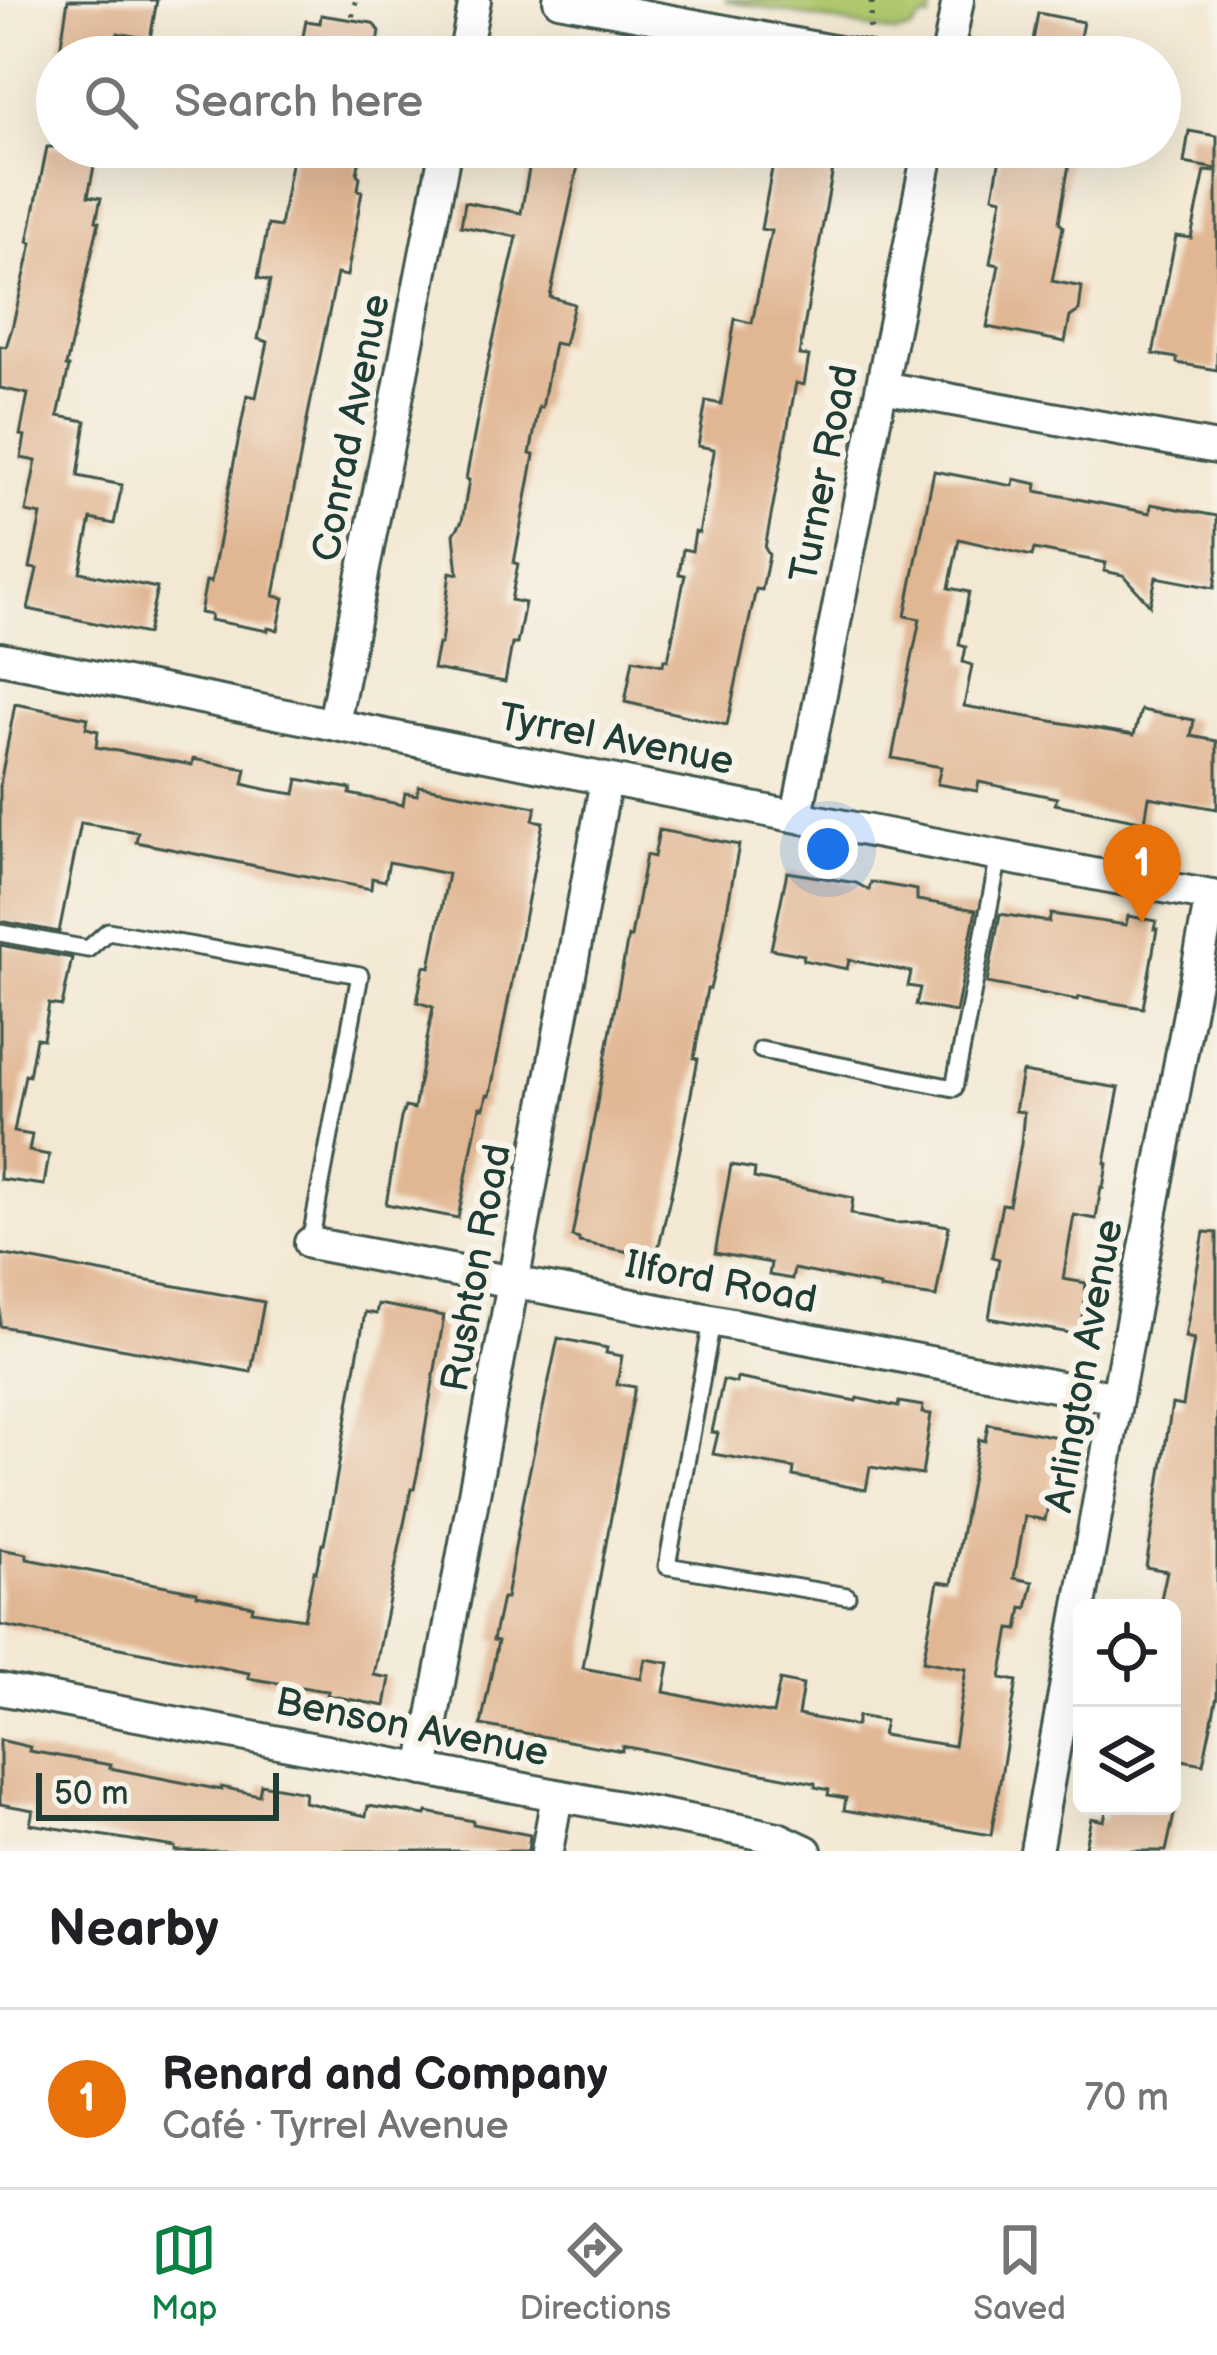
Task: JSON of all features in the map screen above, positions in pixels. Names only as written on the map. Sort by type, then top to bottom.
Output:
[{"type":"street","points":[[468,36],[475,0]]},
{"type":"street","points":[[559,0],[805,36]]},
{"type":"street","points":[[951,36],[958,0]]},
{"type":"street","name":"Conrad Avenue","points":[[334,723],[442,168]]},
{"type":"street","name":"Turner Road","points":[[797,815],[925,168]]},
{"type":"street","points":[[882,387],[1217,448]]},
{"type":"street","name":"Tyrrel Avenue","points":[[0,658],[1214,896]]},
{"type":"street","name":"Rushton Road","points":[[423,1770],[606,780]]},
{"type":"street","name":"Arlington Avenue","points":[[1036,1851],[1214,896]]},
{"type":"street","name":"Ilford Road","points":[[310,1243],[1117,1398]]},
{"type":"street","name":"Benson Avenue","points":[[1,1694],[746,1831],[806,1851]]},
{"type":"street","points":[[547,1851],[557,1796]]},
{"type":"lane","points":[[761,1050],[954,1088],[999,856]]},
{"type":"lane","points":[[0,933],[88,949],[108,931],[359,975],[310,1243]]},
{"type":"lane","points":[[712,1322],[667,1566],[848,1596]]},
{"type":"path","points":[[352,16],[356,0]]},
{"type":"path","points":[[868,36],[872,0]]},
{"type":"green space","points":[[724,0],[933,0],[930,19],[894,33]]},
{"type":"building","points":[[68,0],[157,0],[151,36],[62,36]]},
{"type":"building","points":[[1038,13],[1083,22],[1080,36],[1034,36]]},
{"type":"building","points":[[321,15],[372,23],[379,36],[303,36],[306,21],[320,23]]},
{"type":"building","points":[[1189,131],[1217,136],[1217,169],[1184,163]]},
{"type":"building","points":[[43,168],[94,168],[88,196],[101,198],[99,222],[58,416],[86,421],[78,476],[122,485],[114,524],[91,519],[80,572],[157,588],[147,634],[28,609],[37,569],[30,568],[41,515],[26,512],[36,461],[21,458],[28,394],[0,388],[0,346],[6,347],[12,328],[32,243],[28,242]]},
{"type":"building","points":[[290,168],[358,168],[358,190],[362,191],[347,276],[337,274],[274,596],[284,598],[278,630],[268,631],[210,620],[211,615],[200,613],[206,581],[211,582],[247,395],[256,397],[268,342],[258,339],[270,281],[258,278],[268,225],[280,227]]},
{"type":"building","points":[[529,168],[578,168],[550,297],[574,304],[564,345],[554,343],[530,454],[534,455],[511,600],[525,603],[505,682],[433,669],[450,572],[458,574],[454,534],[462,521],[487,367],[517,237],[461,226],[465,202],[521,213]]},
{"type":"building","points":[[772,168],[833,168],[799,355],[809,356],[804,385],[796,383],[765,548],[769,555],[762,590],[756,589],[727,725],[625,702],[633,659],[663,665],[668,660],[685,575],[679,574],[683,549],[692,551],[695,532],[699,533],[714,452],[698,446],[706,401],[721,404],[735,319],[752,323],[771,231],[761,229]]},
{"type":"building","points":[[998,168],[1068,168],[1052,281],[1082,287],[1079,311],[1070,317],[1065,342],[987,327],[999,265],[990,263],[1002,198],[993,196]]},
{"type":"building","points":[[1205,171],[1217,172],[1217,370],[1153,354],[1176,236],[1191,238]]},
{"type":"building","points":[[934,471],[1013,486],[1014,479],[1037,484],[1036,491],[1150,513],[1151,504],[1217,516],[1214,588],[1156,577],[1150,605],[1123,575],[1104,571],[1106,563],[1034,549],[1032,556],[959,539],[949,588],[969,592],[959,645],[966,647],[963,662],[972,665],[964,706],[1134,735],[1141,710],[1194,720],[1191,736],[1217,741],[1217,809],[1149,797],[1145,822],[979,782],[977,791],[937,784],[941,767],[892,758],[920,619],[905,616]]},
{"type":"building","points":[[15,704],[88,718],[86,728],[98,731],[96,747],[192,765],[193,759],[246,769],[243,784],[269,790],[295,794],[298,779],[403,805],[405,793],[417,795],[419,786],[536,807],[533,820],[543,822],[490,1095],[484,1108],[480,1107],[458,1218],[386,1204],[401,1118],[405,1107],[414,1109],[433,1007],[417,1002],[424,966],[430,967],[448,874],[389,862],[385,881],[372,878],[371,889],[136,842],[138,832],[81,823],[59,932],[0,921],[0,784]]},
{"type":"building","points":[[659,830],[739,845],[720,948],[707,989],[671,1194],[658,1250],[646,1247],[645,1255],[572,1237],[628,937],[646,855],[654,857]]},
{"type":"building","points":[[787,872],[856,883],[869,890],[871,882],[917,890],[917,900],[976,910],[956,1012],[916,1005],[920,988],[908,986],[911,972],[849,960],[847,969],[771,949]]},
{"type":"building","points":[[1000,914],[1049,922],[1051,914],[1126,925],[1128,916],[1156,921],[1143,1008],[987,983]]},
{"type":"building","points":[[0,945],[72,958],[62,1006],[49,1004],[43,1039],[36,1038],[14,1132],[32,1135],[29,1151],[49,1155],[44,1185],[0,1179]]},
{"type":"building","points":[[1022,1072],[1119,1088],[1096,1219],[1074,1215],[1063,1279],[1086,1283],[1080,1335],[989,1318],[999,1259],[992,1257],[1021,1144],[1024,1112],[1015,1111]]},
{"type":"building","points":[[731,1165],[755,1169],[754,1178],[853,1198],[851,1213],[858,1216],[949,1226],[936,1297],[794,1269],[792,1279],[769,1275],[771,1263],[715,1253]]},
{"type":"building","points":[[1204,1232],[1217,1233],[1217,1696],[1203,1764],[1181,1760],[1181,1599],[1161,1599],[1167,1571],[1146,1567],[1172,1404],[1183,1406],[1194,1339],[1185,1337]]},
{"type":"building","points":[[0,1254],[264,1302],[251,1372],[0,1326]]},
{"type":"building","points":[[378,1304],[444,1316],[419,1465],[374,1675],[390,1678],[385,1706],[248,1678],[249,1673],[0,1625],[0,1549],[27,1554],[27,1559],[197,1592],[253,1606],[252,1611],[304,1619],[332,1504],[365,1312],[376,1314]]},
{"type":"building","points":[[558,1338],[607,1348],[606,1353],[622,1356],[617,1384],[635,1387],[583,1668],[641,1679],[645,1659],[669,1663],[664,1692],[717,1703],[773,1714],[780,1680],[803,1685],[798,1715],[856,1726],[858,1716],[885,1721],[882,1735],[954,1746],[966,1669],[923,1661],[938,1582],[952,1584],[979,1439],[985,1441],[988,1424],[1062,1438],[1045,1520],[1025,1516],[1014,1578],[1033,1582],[1018,1630],[1010,1629],[1001,1678],[1017,1681],[991,1835],[844,1810],[846,1798],[828,1795],[829,1790],[815,1783],[481,1725],[498,1641],[493,1640],[502,1598],[506,1598]]},
{"type":"building","points":[[737,1378],[856,1401],[923,1406],[922,1413],[931,1414],[922,1475],[870,1467],[866,1490],[793,1476],[794,1468],[713,1454],[718,1433],[712,1432],[723,1380],[736,1383]]},
{"type":"building","points":[[0,1740],[30,1747],[29,1751],[221,1790],[259,1795],[261,1784],[305,1792],[304,1802],[366,1816],[368,1806],[473,1821],[530,1835],[528,1851],[175,1851],[175,1847],[30,1824],[33,1810],[0,1804]]},
{"type":"building","points":[[1105,1815],[1174,1815],[1166,1851],[1084,1851],[1091,1818],[1104,1821]]},
{"type":"place","name":"Renard and Company","points":[[1142,923]]}]
